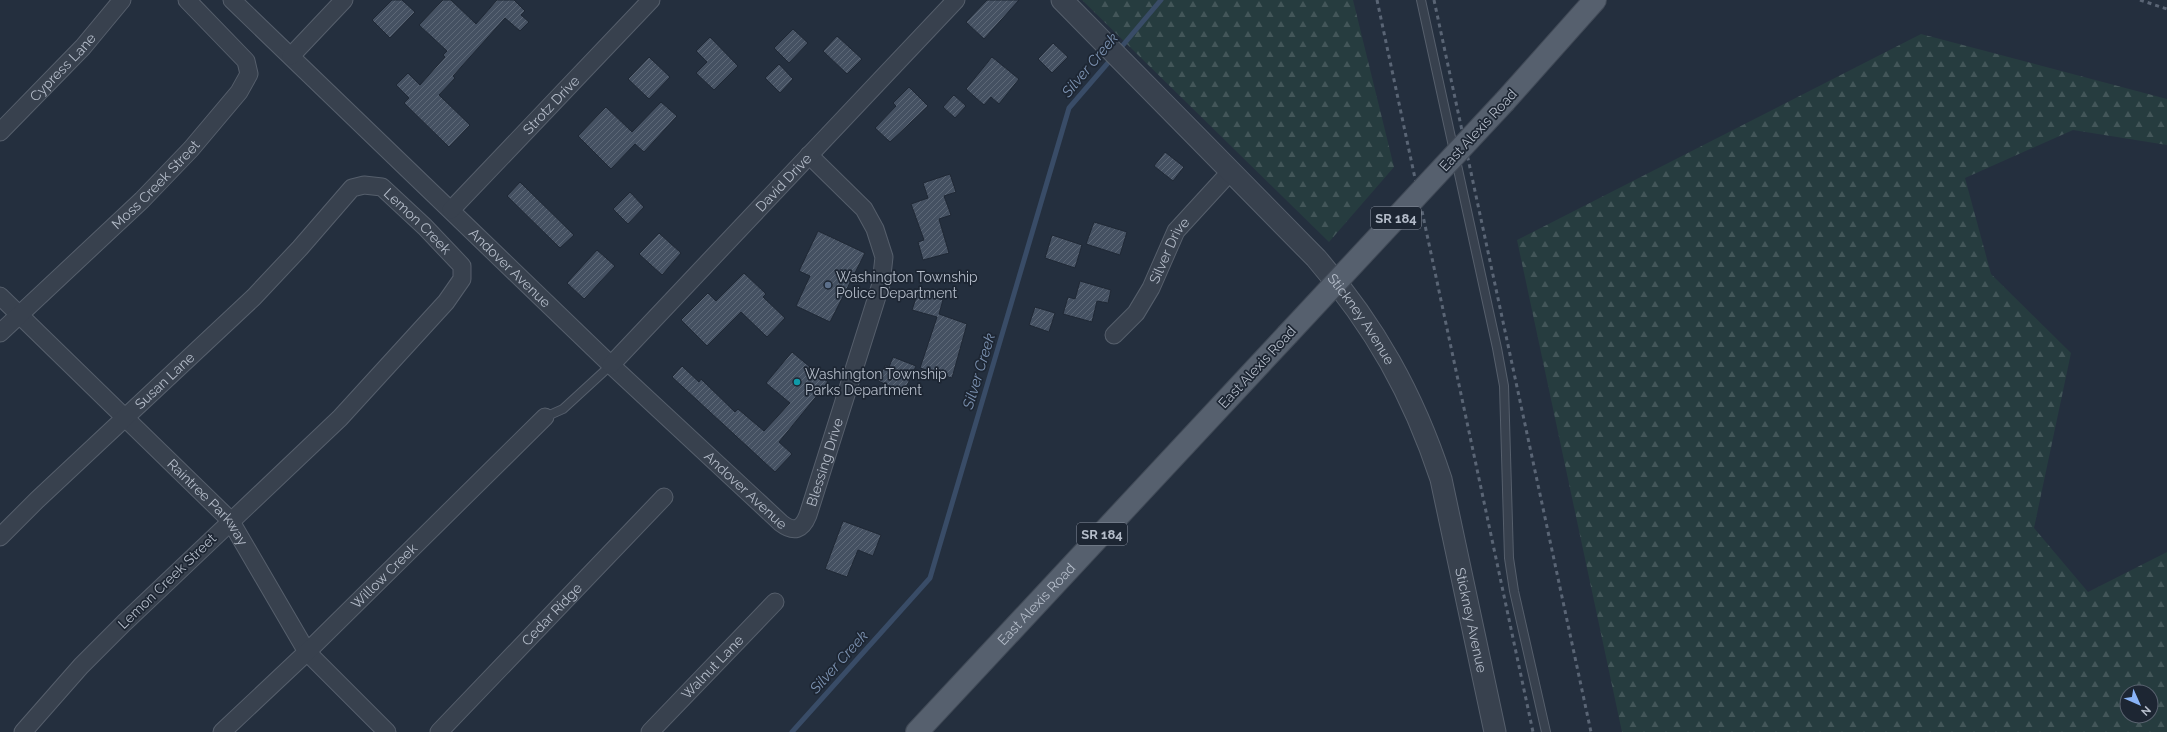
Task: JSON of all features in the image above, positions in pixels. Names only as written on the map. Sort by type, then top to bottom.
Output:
[{"type":"main road","name":"East Alexis Road","points":[[917,732],[1504,101],[1595,0]]},
{"type":"street","name":"Cypress Lane","points":[[0,132],[77,53],[122,0]]},
{"type":"street","name":"Moss Creek Street","points":[[0,333],[142,200],[190,149],[239,92],[249,74],[246,61],[187,0]]},
{"type":"street","name":"Andover Avenue","points":[[232,0],[611,365],[781,523],[792,530]]},
{"type":"street","points":[[291,56],[344,0]]},
{"type":"street","name":"Strotz Drive","points":[[451,210],[651,0]]},
{"type":"street","name":"David Drive","points":[[611,365],[956,0]]},
{"type":"street","name":"Stickney Avenue","points":[[1062,0],[1293,233],[1339,285],[1380,344],[1399,375],[1428,441],[1450,517],[1495,732]]},
{"type":"street","name":"Blessing Drive","points":[[792,530],[799,529],[805,524],[869,323],[884,268],[884,257],[878,238],[864,209],[809,155]]},
{"type":"street","name":"Silver Drive","points":[[1114,335],[1136,313],[1151,288],[1176,231],[1231,171]]},
{"type":"street","name":"Lemon Creek","points":[[325,220],[352,188],[364,185],[382,187],[462,266],[462,279],[434,316]]},
{"type":"street","name":"Susan Lane","points":[[0,537],[254,297],[325,220]]},
{"type":"street","name":"Raintree Parkway","points":[[0,296],[230,520],[306,652],[387,732]]},
{"type":"street","name":"Lemon Creek Street","points":[[23,732],[81,666],[230,520],[290,467],[340,418],[434,316]]},
{"type":"street","name":"Willow Creek","points":[[222,732],[306,652],[545,417]]},
{"type":"street","name":"Cedar Ridge","points":[[439,732],[664,497]]},
{"type":"street","name":"Walnut Lane","points":[[650,732],[775,602]]},
{"type":"lane","points":[[1421,0],[1504,386],[1509,558],[1514,592],[1546,732]]},
{"type":"lane","points":[[545,417],[563,409],[611,365]]},
{"type":"green space","points":[[1082,0],[1353,0],[1394,167],[1329,242]]},
{"type":"green space","points":[[1921,34],[2167,99],[2167,145],[2073,130],[1965,178],[1991,274],[2071,353],[2034,528],[2088,592],[2167,552],[2167,732],[1622,732],[1517,240]]},
{"type":"building","points":[[392,0],[402,0],[415,12],[390,38],[372,20]]},
{"type":"building","points":[[443,0],[451,0],[476,24],[497,0],[514,0],[525,11],[521,15],[529,22],[520,31],[505,18],[453,76],[455,78],[439,95],[470,125],[449,147],[404,103],[409,98],[396,85],[408,73],[420,85],[445,57],[443,55],[447,51],[419,25]]},
{"type":"building","points":[[987,0],[1019,0],[984,39],[966,22]]},
{"type":"building","points":[[793,29],[808,43],[789,63],[774,48]]},
{"type":"building","points":[[837,36],[862,59],[847,74],[823,51]]},
{"type":"building","points":[[710,37],[738,66],[714,90],[696,73],[707,62],[696,51]]},
{"type":"building","points":[[1053,43],[1068,57],[1052,73],[1038,59]]},
{"type":"building","points":[[649,57],[670,77],[649,99],[628,79]]},
{"type":"building","points":[[992,57],[1019,79],[999,104],[991,97],[984,105],[966,89]]},
{"type":"building","points":[[779,64],[793,79],[780,93],[765,78]]},
{"type":"building","points":[[909,87],[928,106],[890,142],[875,128],[896,106],[893,103]]},
{"type":"building","points":[[954,95],[966,106],[955,118],[943,107]]},
{"type":"building","points":[[661,102],[677,116],[644,152],[635,144],[611,169],[578,136],[606,107],[632,132]]},
{"type":"building","points":[[1165,152],[1184,167],[1173,181],[1154,166]]},
{"type":"building","points":[[950,174],[956,192],[944,196],[951,215],[939,219],[949,253],[923,260],[918,242],[924,240],[911,204],[928,198],[923,183]]},
{"type":"building","points":[[520,182],[574,235],[560,248],[507,196]]},
{"type":"building","points":[[630,192],[644,207],[628,224],[613,209]]},
{"type":"building","points":[[1094,222],[1127,232],[1120,255],[1086,244]]},
{"type":"building","name":"Washington Township Police Department","points":[[818,231],[865,253],[830,322],[796,306],[810,276],[799,271]]},
{"type":"building","points":[[659,233],[681,253],[662,275],[639,254]]},
{"type":"building","points":[[1052,235],[1082,245],[1075,268],[1045,258]]},
{"type":"building","points":[[597,250],[615,266],[584,299],[567,283]]},
{"type":"building","points":[[744,273],[766,294],[763,297],[785,318],[767,337],[741,312],[707,346],[681,320],[708,293],[716,301]]},
{"type":"building","points":[[1080,281],[1111,290],[1108,303],[1097,301],[1092,322],[1063,314],[1068,297],[1075,299]]},
{"type":"building","points":[[918,292],[943,300],[939,314],[967,324],[952,378],[920,368],[937,317],[912,310]]},
{"type":"building","points":[[1035,307],[1055,313],[1049,332],[1029,325]]},
{"type":"building","points":[[792,352],[828,382],[779,442],[792,454],[775,472],[672,377],[682,366],[699,382],[701,379],[735,412],[738,409],[764,431],[790,403],[766,383]]},
{"type":"building","points":[[893,357],[916,366],[904,392],[878,381],[885,365],[889,367]]},
{"type":"building","points":[[843,521],[881,535],[873,556],[858,550],[847,577],[825,569]]},
{"type":"waterway","name":"Silver Creek","points":[[1118,51],[1161,0]]},
{"type":"waterway","name":"Silver Creek","points":[[792,732],[930,578],[1069,108],[1113,57]]},
{"type":"railway","points":[[1377,0],[1533,732]]},
{"type":"railway","points":[[1434,0],[1591,732]]},
{"type":"railway","points":[[2140,0],[2167,9]]},
{"type":"place","name":"Washington Township Police Department","points":[[828,285]]},
{"type":"place","name":"Washington Township Parks Department","points":[[797,382]]}]
